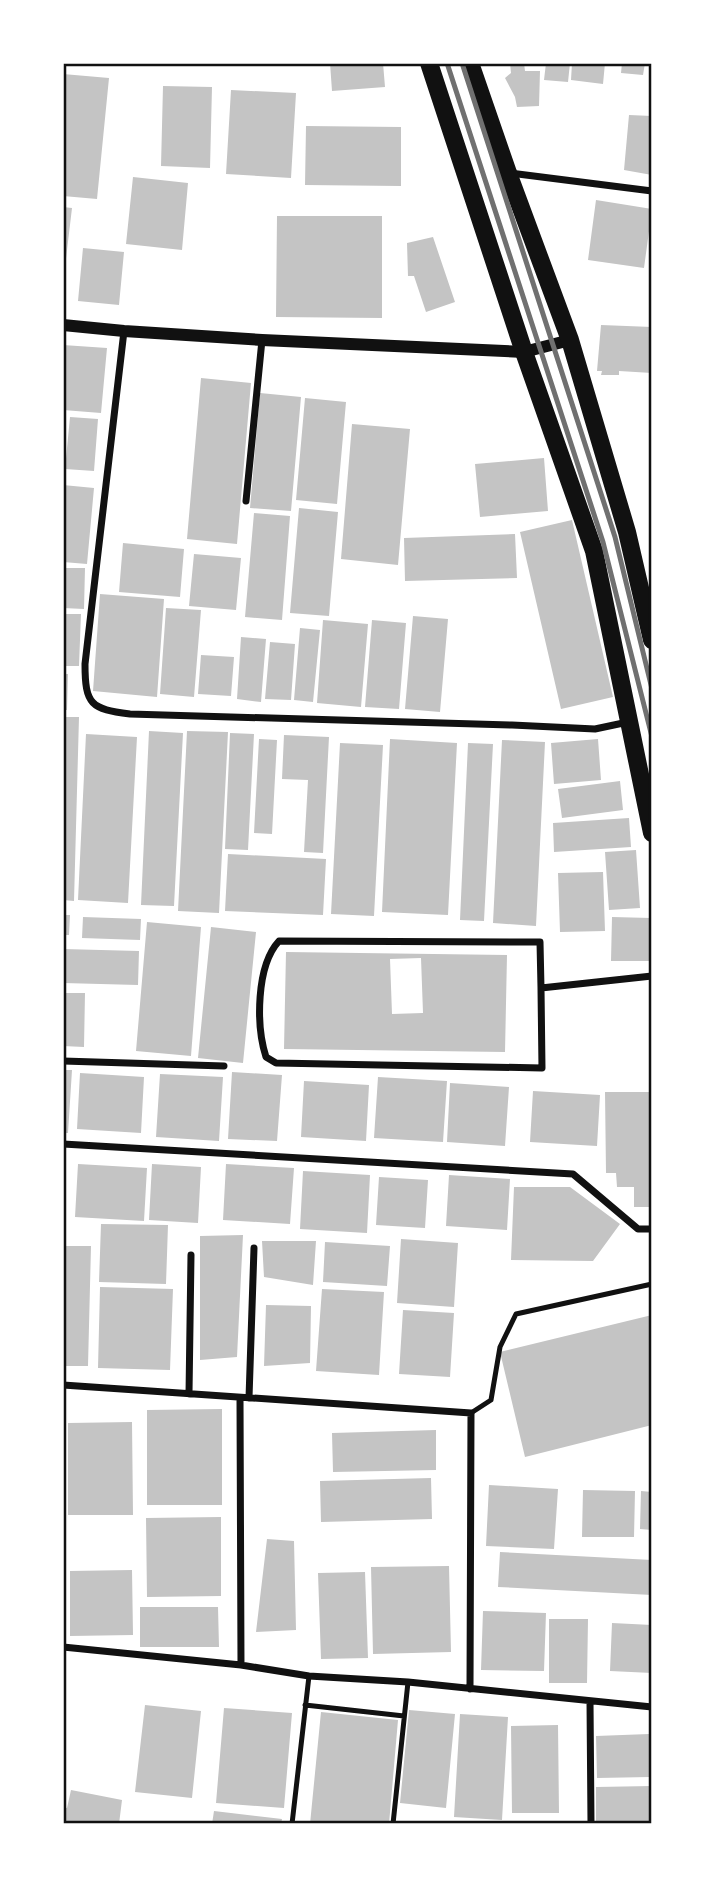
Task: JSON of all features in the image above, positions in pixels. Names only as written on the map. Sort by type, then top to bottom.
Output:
[{"type":"main road","points":[[429,63],[593,551],[652,833]]},
{"type":"main road","points":[[470,63],[570,340],[627,532],[652,640]]},
{"type":"street","points":[[508,173],[652,191]]},
{"type":"street","points":[[63,325],[262,340],[524,352],[570,340]]},
{"type":"street","points":[[124,331],[85,664],[85,688],[89,702],[100,710],[130,715],[595,729],[629,722]]},
{"type":"street","points":[[246,501],[262,340]]},
{"type":"street","points":[[279,941],[540,942],[541,988],[542,1068],[276,1063],[265,1057],[260,1039],[262,980],[270,952],[279,941]]},
{"type":"street","points":[[541,988],[652,976]]},
{"type":"street","points":[[63,1061],[224,1066]]},
{"type":"street","points":[[63,1144],[573,1174],[638,1229],[652,1229]]},
{"type":"street","points":[[242,1665],[244,1398],[254,1248]]},
{"type":"street","points":[[189,1394],[191,1255]]},
{"type":"street","points":[[63,1385],[471,1413],[470,1689]]},
{"type":"street","points":[[63,1647],[242,1665],[309,1676],[408,1682],[652,1707]]},
{"type":"street","points":[[590,1701],[591,1824]]},
{"type":"lane","points":[[471,1413],[491,1400],[500,1347],[516,1314],[652,1284]]},
{"type":"lane","points":[[292,1824],[309,1676]]},
{"type":"lane","points":[[393,1824],[408,1682]]},
{"type":"lane","points":[[305,1705],[404,1716]]},
{"type":"building","points":[[228,63],[298,63],[298,65],[228,66]]},
{"type":"building","points":[[330,63],[383,63],[385,87],[332,91]]},
{"type":"building","points":[[510,63],[524,63],[525,71],[540,71],[539,106],[517,107],[505,78],[511,73]]},
{"type":"building","points":[[546,63],[570,63],[568,82],[544,80]]},
{"type":"building","points":[[572,63],[605,63],[603,84],[571,80]]},
{"type":"building","points":[[622,63],[645,63],[643,75],[621,73]]},
{"type":"building","points":[[63,74],[109,78],[97,199],[63,196]]},
{"type":"building","points":[[163,86],[212,87],[210,168],[161,166]]},
{"type":"building","points":[[231,90],[296,93],[291,178],[226,174]]},
{"type":"building","points":[[629,115],[652,116],[652,175],[624,170]]},
{"type":"building","points":[[306,126],[401,127],[401,186],[305,185]]},
{"type":"building","points":[[133,177],[188,183],[182,250],[126,244]]},
{"type":"building","points":[[596,200],[652,209],[644,268],[588,260]]},
{"type":"building","points":[[63,207],[72,208],[65,267],[63,267]]},
{"type":"building","points":[[277,216],[382,216],[382,318],[276,317]]},
{"type":"building","points":[[433,237],[455,302],[426,312],[414,276],[408,276],[407,243]]},
{"type":"building","points":[[83,248],[124,252],[119,305],[78,301]]},
{"type":"building","points":[[601,325],[652,327],[652,373],[619,371],[619,375],[601,375],[602,371],[597,371]]},
{"type":"building","points":[[63,345],[107,348],[101,413],[63,410]]},
{"type":"building","points":[[201,378],[251,383],[237,544],[187,539]]},
{"type":"building","points":[[260,393],[301,397],[291,511],[250,508]]},
{"type":"building","points":[[305,398],[346,402],[337,504],[296,500]]},
{"type":"building","points":[[70,417],[98,419],[94,471],[65,469]]},
{"type":"building","points":[[352,424],[410,429],[398,565],[341,559]]},
{"type":"building","points":[[544,458],[548,511],[480,517],[475,464]]},
{"type":"building","points":[[63,485],[94,488],[87,564],[63,562]]},
{"type":"building","points":[[299,508],[338,512],[329,616],[290,613]]},
{"type":"building","points":[[254,513],[290,516],[282,620],[245,617]]},
{"type":"building","points":[[572,520],[613,697],[561,709],[520,532]]},
{"type":"building","points":[[515,534],[517,578],[405,581],[404,538]]},
{"type":"building","points":[[123,543],[184,549],[180,597],[119,592]]},
{"type":"building","points":[[194,554],[241,558],[236,610],[189,606]]},
{"type":"building","points":[[63,568],[85,568],[84,609],[63,608]]},
{"type":"building","points":[[100,594],[164,599],[157,697],[93,691]]},
{"type":"building","points":[[166,608],[201,610],[194,697],[160,694]]},
{"type":"building","points":[[63,614],[81,614],[79,666],[63,666]]},
{"type":"building","points":[[413,616],[448,619],[440,712],[405,709]]},
{"type":"building","points":[[323,620],[368,624],[361,707],[317,703]]},
{"type":"building","points":[[372,620],[406,623],[399,709],[365,707]]},
{"type":"building","points":[[300,628],[320,630],[313,702],[294,700]]},
{"type":"building","points":[[241,637],[266,639],[261,702],[237,699]]},
{"type":"building","points":[[270,642],[295,644],[291,700],[265,699]]},
{"type":"building","points":[[201,655],[234,657],[231,696],[198,694]]},
{"type":"building","points":[[63,674],[68,674],[67,710],[63,710]]},
{"type":"building","points":[[63,717],[79,717],[74,901],[63,900]]},
{"type":"building","points":[[149,731],[183,733],[174,906],[141,905]]},
{"type":"building","points":[[187,731],[228,732],[219,913],[178,911]]},
{"type":"building","points":[[230,733],[254,734],[248,850],[225,849]]},
{"type":"building","points":[[86,734],[137,737],[128,903],[78,900]]},
{"type":"building","points":[[284,735],[329,737],[323,853],[304,852],[308,780],[282,779]]},
{"type":"building","points":[[259,739],[277,740],[272,834],[254,833]]},
{"type":"building","points":[[390,739],[457,743],[448,915],[382,912]]},
{"type":"building","points":[[598,739],[601,780],[554,784],[551,743]]},
{"type":"building","points":[[502,740],[545,742],[536,926],[493,923]]},
{"type":"building","points":[[340,743],[383,745],[374,916],[331,914]]},
{"type":"building","points":[[468,743],[493,744],[484,921],[460,920]]},
{"type":"building","points":[[620,781],[623,810],[562,818],[558,789]]},
{"type":"building","points":[[629,818],[631,847],[554,852],[553,823]]},
{"type":"building","points":[[636,850],[640,908],[609,910],[605,852]]},
{"type":"building","points":[[228,854],[326,859],[323,915],[225,911]]},
{"type":"building","points":[[603,872],[605,931],[560,932],[558,873]]},
{"type":"building","points":[[63,915],[70,915],[69,935],[63,935]]},
{"type":"building","points":[[83,917],[141,919],[140,940],[82,938]]},
{"type":"building","points":[[612,917],[651,918],[650,961],[611,961]]},
{"type":"building","points":[[147,922],[201,927],[191,1056],[136,1051]]},
{"type":"building","points":[[211,927],[256,932],[243,1063],[198,1058]]},
{"type":"building","points":[[63,949],[139,951],[138,985],[63,983]]},
{"type":"building","points":[[286,952],[507,955],[505,1052],[284,1049]],"holes":[[[421,958],[423,1013],[392,1014],[390,959]]]},
{"type":"building","points":[[63,993],[85,993],[84,1047],[63,1046]]},
{"type":"building","points":[[63,1070],[72,1070],[68,1133],[63,1133]]},
{"type":"building","points":[[232,1072],[282,1075],[277,1141],[228,1139]]},
{"type":"building","points":[[80,1073],[144,1077],[141,1133],[77,1129]]},
{"type":"building","points":[[160,1074],[223,1077],[219,1141],[156,1137]]},
{"type":"building","points":[[378,1077],[447,1081],[443,1142],[374,1138]]},
{"type":"building","points":[[304,1081],[369,1085],[366,1141],[301,1137]]},
{"type":"building","points":[[450,1083],[509,1087],[505,1146],[447,1142]]},
{"type":"building","points":[[533,1091],[600,1095],[597,1146],[530,1142]]},
{"type":"building","points":[[605,1092],[652,1092],[652,1207],[634,1207],[634,1187],[617,1187],[616,1173],[606,1173]]},
{"type":"building","points":[[78,1164],[147,1168],[144,1221],[75,1217]]},
{"type":"building","points":[[152,1164],[201,1167],[198,1223],[149,1220]]},
{"type":"building","points":[[226,1164],[294,1168],[290,1224],[223,1220]]},
{"type":"building","points":[[303,1171],[370,1175],[367,1233],[300,1229]]},
{"type":"building","points":[[449,1175],[510,1179],[507,1230],[446,1226]]},
{"type":"building","points":[[379,1177],[428,1180],[425,1228],[376,1225]]},
{"type":"building","points":[[514,1187],[570,1187],[620,1224],[593,1261],[511,1260]]},
{"type":"building","points":[[101,1224],[168,1225],[166,1284],[99,1282]]},
{"type":"building","points":[[243,1235],[237,1357],[200,1360],[200,1236]]},
{"type":"building","points":[[401,1239],[458,1243],[454,1307],[397,1303]]},
{"type":"building","points":[[262,1241],[316,1241],[313,1285],[264,1277]]},
{"type":"building","points":[[325,1242],[390,1246],[387,1286],[323,1282]]},
{"type":"building","points":[[63,1246],[91,1246],[88,1366],[63,1366]]},
{"type":"building","points":[[100,1287],[173,1289],[170,1370],[98,1368]]},
{"type":"building","points":[[322,1289],[384,1292],[379,1375],[316,1371]]},
{"type":"building","points":[[266,1305],[311,1306],[310,1363],[264,1366]]},
{"type":"building","points":[[403,1310],[454,1313],[450,1377],[399,1374]]},
{"type":"building","points":[[652,1315],[652,1425],[525,1457],[500,1352]]},
{"type":"building","points":[[222,1409],[222,1505],[147,1505],[147,1410]]},
{"type":"building","points":[[132,1422],[133,1515],[68,1515],[68,1423]]},
{"type":"building","points":[[436,1430],[436,1470],[333,1472],[332,1433]]},
{"type":"building","points":[[431,1478],[432,1519],[321,1522],[320,1481]]},
{"type":"building","points":[[489,1485],[558,1489],[554,1549],[486,1546]]},
{"type":"building","points":[[583,1490],[635,1491],[634,1537],[582,1537]]},
{"type":"building","points":[[641,1491],[652,1492],[652,1530],[640,1529]]},
{"type":"building","points":[[221,1517],[221,1596],[147,1597],[146,1518]]},
{"type":"building","points":[[267,1539],[294,1541],[296,1630],[256,1632]]},
{"type":"building","points":[[500,1552],[652,1560],[652,1595],[498,1587]]},
{"type":"building","points":[[449,1566],[451,1652],[373,1654],[371,1567]]},
{"type":"building","points":[[132,1570],[133,1635],[70,1636],[70,1571]]},
{"type":"building","points":[[365,1572],[368,1658],[321,1659],[318,1573]]},
{"type":"building","points":[[140,1607],[218,1607],[219,1647],[140,1647]]},
{"type":"building","points":[[483,1611],[546,1613],[544,1671],[481,1670]]},
{"type":"building","points":[[549,1619],[588,1619],[587,1683],[549,1683]]},
{"type":"building","points":[[612,1623],[652,1625],[652,1673],[610,1671]]},
{"type":"building","points":[[145,1705],[201,1711],[192,1798],[135,1792]]},
{"type":"building","points":[[224,1708],[292,1713],[284,1808],[216,1803]]},
{"type":"building","points":[[409,1710],[455,1714],[446,1808],[400,1803]]},
{"type":"building","points":[[321,1712],[398,1720],[389,1824],[310,1824]]},
{"type":"building","points":[[460,1714],[508,1717],[502,1820],[454,1817]]},
{"type":"building","points":[[558,1725],[559,1813],[512,1813],[511,1726]]},
{"type":"building","points":[[649,1734],[650,1777],[597,1778],[596,1736]]},
{"type":"building","points":[[652,1786],[652,1821],[596,1822],[596,1787]]},
{"type":"building","points":[[71,1790],[122,1800],[119,1824],[63,1824],[63,1807],[67,1808]]},
{"type":"building","points":[[214,1811],[282,1819],[281,1824],[212,1824]]},
{"type":"railway","points":[[447,63],[603,542],[652,737]]},
{"type":"railway","points":[[462,63],[615,537],[652,689]]}]
